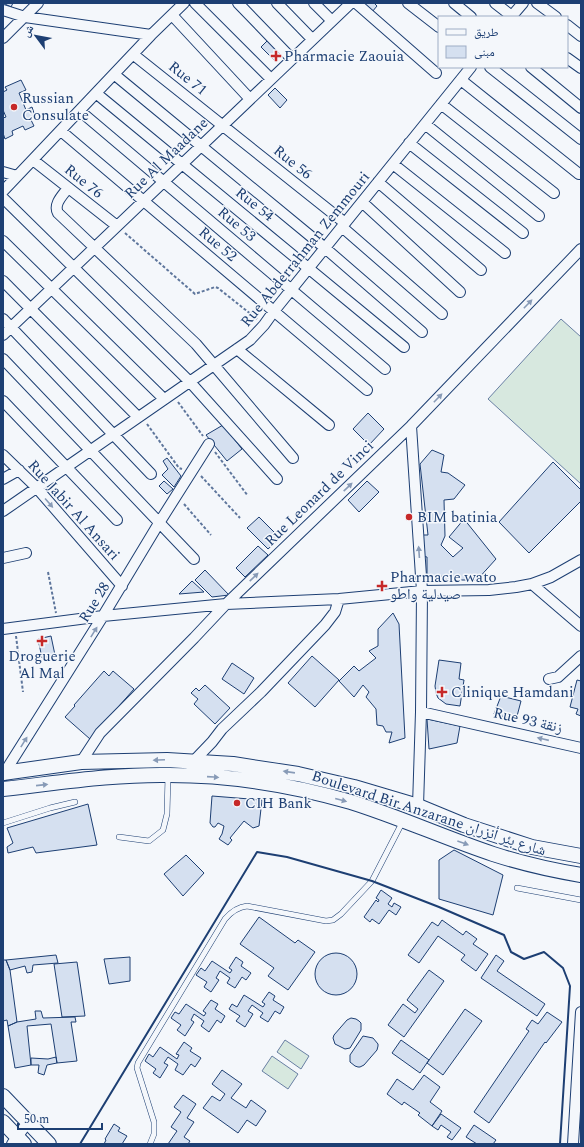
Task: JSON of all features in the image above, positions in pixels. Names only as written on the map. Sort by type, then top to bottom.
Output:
[{"type":"main road","name":"Boulevard Bir Anzarane شارع بئر أنزران","points":[[3,773],[81,762],[168,760],[233,764],[298,774],[347,785],[418,806],[464,825],[532,847],[581,856]]},
{"type":"main road","name":"Boulevard Bir Anzarane شارع بئر أنزران","points":[[3,789],[126,776],[183,775],[247,780],[351,802],[494,854],[581,875]]},
{"type":"main road","points":[[3,1096],[49,1144]]},
{"type":"main road","points":[[3,1122],[18,1142]]},
{"type":"street","points":[[3,38],[38,3]]},
{"type":"street","points":[[3,191],[134,55],[151,35],[184,3]]},
{"type":"street","points":[[195,3],[271,79]]},
{"type":"street","points":[[238,3],[292,59]]},
{"type":"street","points":[[277,3],[312,40]]},
{"type":"street","points":[[314,3],[332,21]]},
{"type":"street","name":"Rue Al Maadane","points":[[3,335],[350,3]]},
{"type":"street","points":[[356,3],[436,74]]},
{"type":"street","points":[[408,3],[438,26]]},
{"type":"street","points":[[454,3],[470,16]]},
{"type":"street","points":[[495,3],[511,16]]},
{"type":"street","points":[[513,16],[523,3]]},
{"type":"street","points":[[538,3],[555,16]]},
{"type":"street","points":[[3,10],[24,17],[151,35]]},
{"type":"street","points":[[172,15],[250,99]]},
{"type":"street","points":[[568,26],[581,36]]},
{"type":"street","name":"Rue 71","points":[[134,55],[222,125]]},
{"type":"street","points":[[568,59],[581,68]]},
{"type":"street","name":"Rue Abderrahman Zemmouri","points":[[3,511],[250,340],[264,325],[308,268],[470,68]]},
{"type":"street","points":[[491,68],[581,139]]},
{"type":"street","points":[[532,68],[581,108]]},
{"type":"street","points":[[115,75],[325,248],[422,332]]},
{"type":"street","points":[[461,80],[579,174]]},
{"type":"street","name":"Rue 54","points":[[97,94],[404,347]]},
{"type":"street","points":[[441,104],[554,193]]},
{"type":"street","name":"Rue 53","points":[[80,111],[385,369]]},
{"type":"street","points":[[425,124],[539,216]]},
{"type":"street","name":"Rue 56","points":[[222,125],[343,225],[442,314]]},
{"type":"street","name":"Rue 52","points":[[61,131],[367,390]]},
{"type":"street","points":[[409,143],[523,233]]},
{"type":"street","name":"Rue 76","points":[[33,160],[116,226]]},
{"type":"street","points":[[393,164],[505,252]]},
{"type":"street","points":[[3,172],[17,176]]},
{"type":"street","points":[[378,182],[481,270]]},
{"type":"street","points":[[68,188],[56,205],[56,210],[196,344],[293,458]]},
{"type":"street","points":[[3,198],[190,382],[277,479]]},
{"type":"street","points":[[362,202],[460,292]]},
{"type":"street","points":[[3,241],[164,399]]},
{"type":"street","name":"Rue Leonard de Vinci","points":[[81,762],[100,733],[226,604],[411,426],[581,249]]},
{"type":"street","points":[[3,281],[138,417]]},
{"type":"street","points":[[3,319],[151,474]]},
{"type":"street","points":[[237,349],[329,425]]},
{"type":"street","points":[[3,358],[194,559]]},
{"type":"street","points":[[3,400],[117,520]]},
{"type":"street","points":[[411,426],[422,591],[422,712],[418,806]]},
{"type":"street","name":"Rue 28","points":[[3,773],[122,586],[159,522],[209,444]]},
{"type":"street","name":"Rue Jabir Al Ansari","points":[[3,455],[36,487],[122,586]]},
{"type":"street","points":[[3,479],[19,470]]},
{"type":"street","points":[[3,558],[26,553]]},
{"type":"street","points":[[3,629],[103,616],[226,604],[338,599],[422,591],[489,590],[532,584],[552,576],[581,560]]},
{"type":"street","points":[[532,584],[581,626]]},
{"type":"street","points":[[183,775],[222,729],[261,692],[325,624],[335,612],[338,599]]},
{"type":"street","points":[[549,679],[558,677],[581,656]]},
{"type":"street","name":"Rue 93 زنقة","points":[[422,712],[581,748]]},
{"type":"street","points":[[573,1144],[578,1094],[581,1012]]},
{"type":"street","points":[[18,1142],[28,1122]]},
{"type":"lane","points":[[120,837],[150,841],[163,830],[167,814],[168,775]]},
{"type":"lane","points":[[3,823],[50,808],[75,802]]},
{"type":"lane","points":[[150,1144],[154,1134],[154,1122],[137,1068],[138,1063],[225,919],[236,909],[247,906],[326,921],[333,920],[341,914],[372,880],[403,820]]},
{"type":"lane","points":[[517,888],[581,900]]},
{"type":"path","points":[[116,226],[195,294],[218,288],[264,325]]},
{"type":"path","points":[[176,496],[212,535]]},
{"type":"path","points":[[48,572],[57,622]]},
{"type":"path","points":[[15,627],[23,692]]},
{"type":"shaded area","points":[[561,319],[581,337],[581,484],[488,399]]},
{"type":"shaded area","points":[[285,1040],[309,1056],[301,1069],[277,1052]]},
{"type":"shaded area","points":[[272,1056],[298,1074],[288,1089],[262,1071]]},
{"type":"building","points":[[3,3],[13,3],[11,7]]},
{"type":"building","points":[[363,3],[374,3],[377,6],[372,12]]},
{"type":"building","points":[[268,40],[281,54],[275,61],[261,47]]},
{"type":"building","points":[[21,80],[26,90],[19,93],[26,110],[32,107],[35,116],[30,118],[34,126],[25,130],[23,126],[12,131],[13,135],[5,139],[3,133],[3,118],[6,117],[3,110],[3,92],[7,90],[5,87]]},
{"type":"building","points":[[275,88],[287,100],[280,108],[268,95]]},
{"type":"building","points":[[368,413],[384,429],[369,445],[353,429]]},
{"type":"building","points":[[223,425],[242,449],[227,461],[206,435]]},
{"type":"building","points":[[432,450],[444,455],[441,472],[448,473],[465,485],[454,499],[444,500],[445,536],[441,545],[453,557],[463,548],[449,537],[464,519],[496,559],[477,580],[443,580],[444,576],[427,578],[427,557],[421,556],[422,535],[428,535],[420,464]]},
{"type":"building","points":[[167,458],[181,476],[174,487],[162,475],[168,469],[163,461]]},
{"type":"building","points":[[553,462],[581,490],[581,501],[529,553],[499,522]]},
{"type":"building","points":[[164,481],[173,489],[167,494],[159,486]]},
{"type":"building","points":[[367,481],[379,492],[359,512],[348,500]]},
{"type":"building","points":[[259,517],[280,538],[268,549],[247,528]]},
{"type":"building","points":[[258,546],[268,555],[245,577],[236,568]]},
{"type":"building","points":[[205,570],[229,595],[212,597],[195,580]]},
{"type":"building","points":[[192,581],[204,592],[179,594]]},
{"type":"building","points":[[393,613],[399,624],[405,738],[389,743],[392,732],[386,732],[383,726],[377,725],[376,709],[366,697],[369,692],[363,685],[354,697],[339,681],[354,666],[359,671],[376,658],[369,651],[378,646],[378,629]]},
{"type":"building","points":[[51,636],[55,655],[42,658],[38,639]]},
{"type":"building","points":[[312,656],[339,680],[315,707],[288,683]]},
{"type":"building","points":[[439,660],[461,663],[459,679],[464,680],[460,706],[446,704],[438,698],[435,686]]},
{"type":"building","points":[[232,663],[254,678],[244,694],[222,679]]},
{"type":"building","points":[[104,671],[109,676],[113,671],[134,689],[90,739],[65,717]]},
{"type":"building","points":[[577,680],[581,681],[581,716],[576,714],[578,709],[570,707]]},
{"type":"building","points":[[205,685],[230,708],[215,724],[194,704],[198,699],[191,693],[196,688],[199,691]]},
{"type":"building","points":[[501,696],[521,701],[516,720],[494,714]]},
{"type":"building","points":[[427,719],[460,726],[457,743],[429,749]]},
{"type":"building","points":[[212,796],[262,800],[259,826],[253,828],[244,821],[230,838],[232,840],[228,845],[219,839],[224,826],[218,823],[215,827],[213,827],[210,823]]},
{"type":"building","points":[[88,804],[97,845],[36,853],[33,847],[8,853],[7,847],[13,843],[7,828]]},
{"type":"building","points":[[454,850],[503,875],[493,915],[439,899],[439,860]]},
{"type":"building","points":[[186,855],[204,873],[183,896],[164,874]]},
{"type":"building","points":[[381,890],[392,898],[388,904],[392,907],[394,903],[401,907],[396,915],[389,910],[379,924],[372,919],[370,922],[364,917],[376,900],[378,902],[379,900],[376,898]]},
{"type":"building","points":[[259,917],[295,943],[298,940],[315,952],[288,990],[268,976],[274,968],[240,944]]},
{"type":"building","points":[[442,920],[463,935],[466,931],[477,939],[473,944],[488,954],[476,971],[461,960],[465,955],[438,936],[419,963],[408,955],[432,922],[438,926]]},
{"type":"building","points":[[336,953],[351,959],[357,974],[351,989],[336,995],[321,989],[315,974],[321,959]]},
{"type":"building","points":[[56,955],[58,963],[33,965],[32,972],[27,973],[25,966],[10,970],[6,960]]},
{"type":"building","points":[[496,955],[504,961],[497,971],[545,1004],[537,1016],[481,978]]},
{"type":"building","points":[[130,957],[130,981],[109,984],[104,959]]},
{"type":"building","points":[[236,957],[243,962],[241,966],[251,973],[246,980],[242,977],[235,988],[227,983],[230,978],[220,971],[216,978],[219,980],[211,992],[204,987],[207,982],[196,975],[201,968],[205,971],[212,961],[230,973],[232,970],[229,968]]},
{"type":"building","points":[[3,960],[6,960],[10,970],[17,1022],[8,1026],[7,1020],[3,1021]]},
{"type":"building","points":[[77,962],[85,1016],[62,1017],[54,964]]},
{"type":"building","points":[[429,970],[444,981],[404,1037],[388,1025],[403,1004],[415,1013],[418,1009],[407,1000]]},
{"type":"building","points":[[269,992],[275,996],[273,1000],[284,1007],[280,1014],[275,1011],[268,1022],[260,1017],[263,1013],[252,1005],[248,1011],[253,1014],[245,1027],[236,1021],[240,1016],[229,1009],[232,1004],[237,1007],[244,995],[263,1007],[265,1004],[262,1002]]},
{"type":"building","points":[[211,1000],[218,1004],[215,1009],[225,1016],[221,1023],[217,1020],[209,1032],[201,1026],[204,1021],[194,1014],[191,1020],[194,1022],[185,1036],[177,1030],[181,1025],[171,1018],[175,1012],[179,1014],[186,1004],[204,1016],[206,1013],[203,1011]]},
{"type":"building","points":[[465,1009],[482,1021],[443,1075],[427,1063]]},
{"type":"building","points":[[35,1011],[41,1011],[43,1018],[75,1017],[76,1022],[71,1022],[77,1061],[57,1063],[51,1024],[27,1026],[31,1065],[15,1068],[8,1026],[17,1022],[36,1019]]},
{"type":"building","points":[[547,1012],[562,1022],[546,1043],[545,1042],[489,1123],[474,1112],[529,1031],[526,1029],[532,1020],[538,1024]]},
{"type":"building","points":[[351,1018],[356,1019],[361,1023],[361,1030],[350,1048],[345,1049],[335,1044],[333,1038],[347,1020]]},
{"type":"building","points":[[363,1036],[373,1038],[378,1046],[377,1050],[364,1065],[358,1067],[350,1062],[350,1055]]},
{"type":"building","points":[[401,1040],[429,1060],[420,1073],[392,1053]]},
{"type":"building","points":[[184,1042],[192,1048],[190,1051],[201,1058],[195,1067],[191,1064],[183,1075],[175,1070],[178,1064],[168,1057],[164,1063],[168,1065],[160,1078],[153,1073],[156,1069],[145,1061],[149,1054],[153,1057],[160,1047],[177,1059],[179,1055],[176,1054]]},
{"type":"building","points":[[56,1057],[57,1063],[47,1065],[44,1075],[38,1073],[39,1065],[31,1065],[31,1058],[48,1059]]},
{"type":"building","points":[[222,1070],[242,1084],[231,1098],[246,1108],[251,1100],[266,1111],[256,1126],[247,1120],[238,1133],[203,1108],[212,1096],[220,1101],[225,1094],[212,1084]]},
{"type":"building","points":[[424,1075],[440,1087],[430,1102],[442,1111],[432,1126],[418,1115],[420,1113],[404,1102],[402,1105],[387,1094],[397,1079],[413,1090]]},
{"type":"building","points":[[183,1095],[196,1104],[187,1118],[194,1122],[184,1137],[190,1141],[188,1144],[168,1144],[177,1131],[171,1127],[181,1112],[174,1107]]},
{"type":"building","points":[[441,1114],[461,1128],[452,1140],[447,1137],[451,1132],[441,1125],[438,1130],[432,1126]]},
{"type":"building","points":[[114,1124],[120,1128],[118,1131],[127,1136],[122,1144],[104,1144],[105,1139]]},
{"type":"building","points":[[474,1125],[496,1140],[493,1144],[477,1144],[466,1137]]},
{"type":"wall","points":[[80,1144],[257,852],[287,857],[372,881],[439,907],[504,935],[511,952],[524,959],[544,952],[563,968],[570,986],[560,1144]]},
{"type":"place","name":"Pharmacie Zaouia","points":[[276,56]]},
{"type":"place","name":"Russian Consulate","points":[[14,107]]},
{"type":"place","name":"BIM batinia","points":[[409,517]]},
{"type":"place","name":"Pharmacie wato صيدلية واطو","points":[[382,586]]},
{"type":"place","name":"Droguerie Al Mal","points":[[42,641]]},
{"type":"place","name":"Clinique Hamdani","points":[[442,692]]},
{"type":"place","name":"CIH Bank","points":[[237,803]]}]
